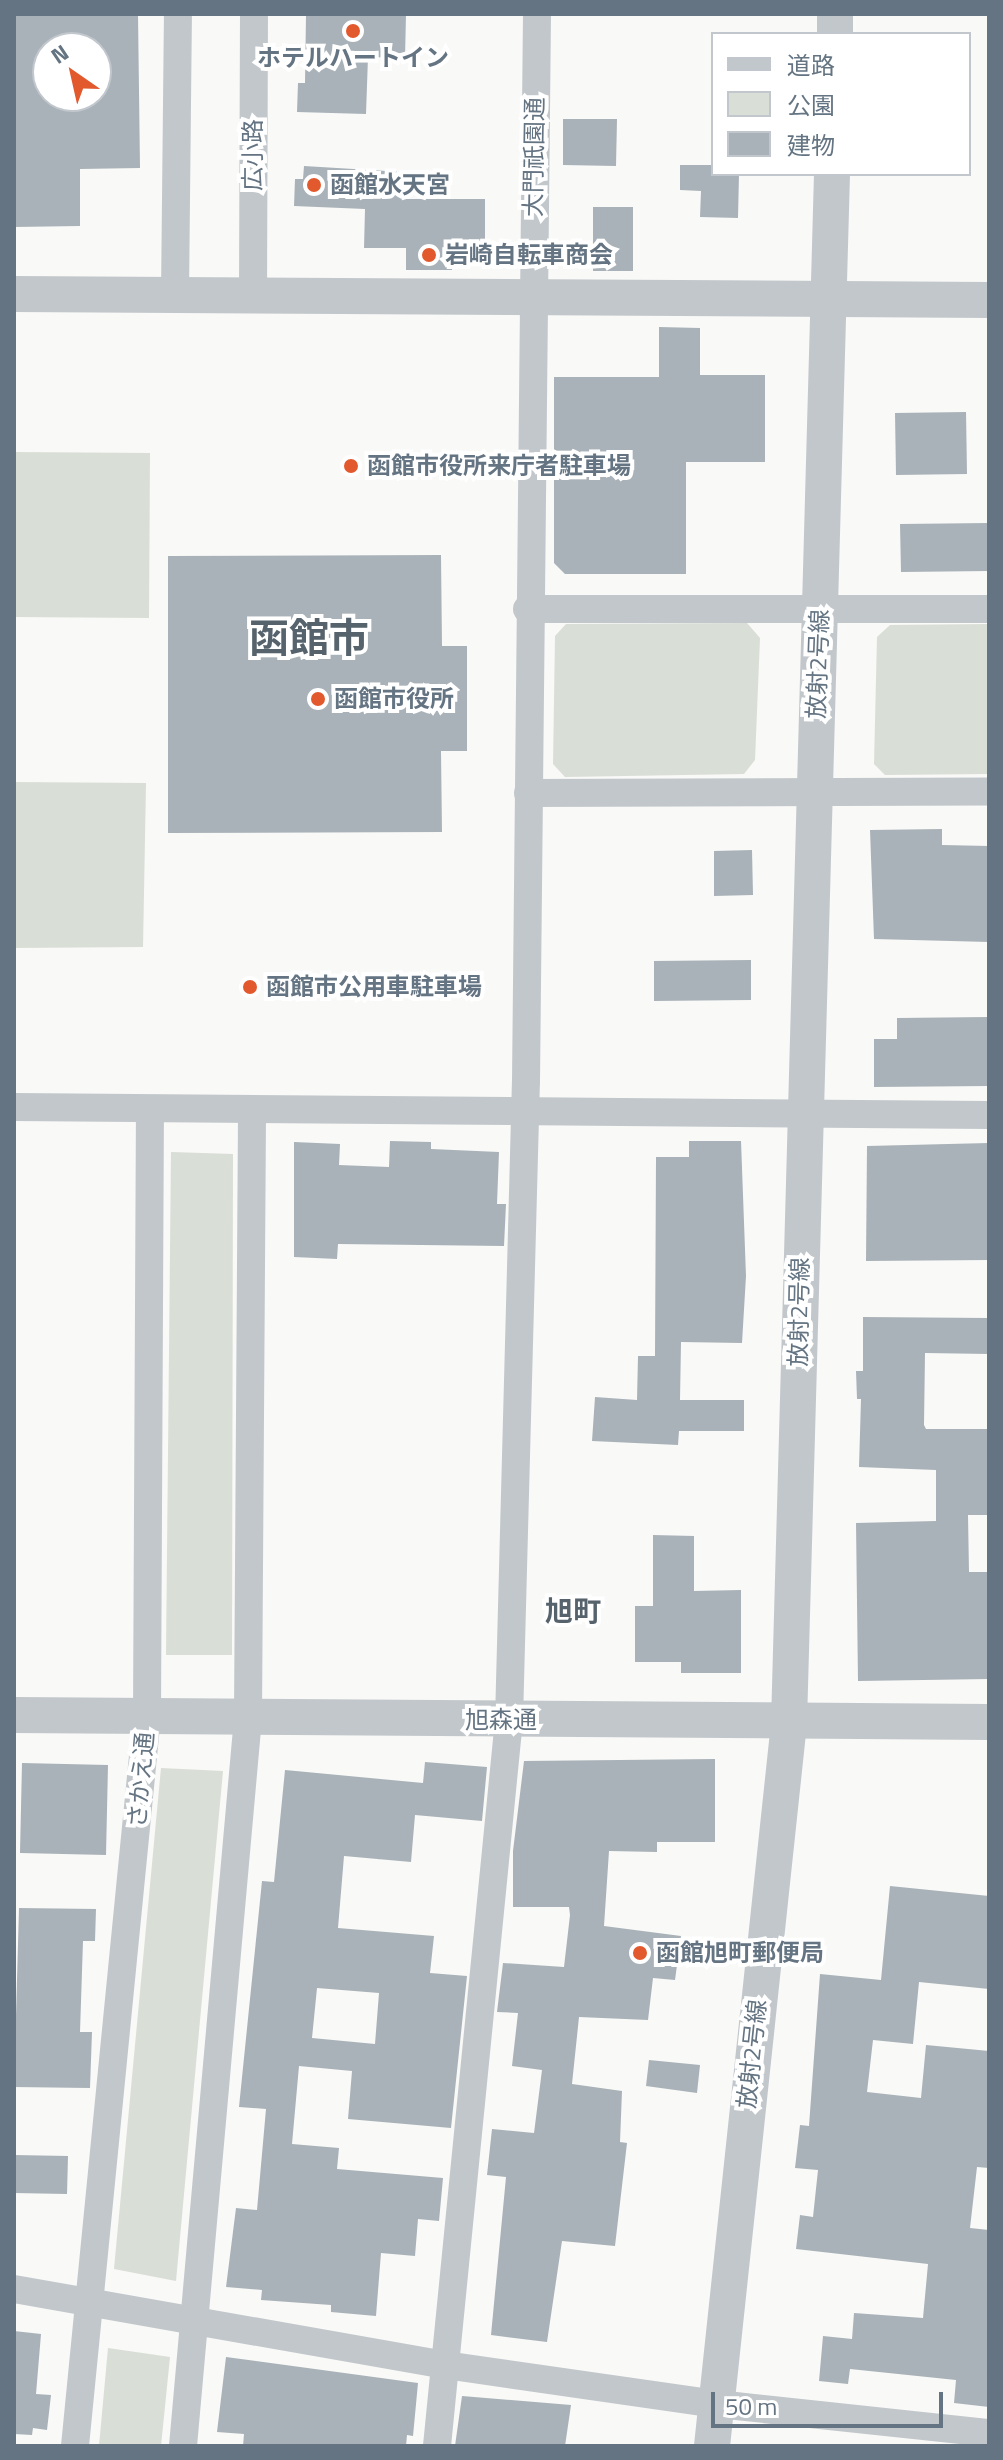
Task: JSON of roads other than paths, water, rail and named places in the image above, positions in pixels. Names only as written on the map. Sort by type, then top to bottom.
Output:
[{"type":"street","points":[[175,295],[178,14]]},
{"type":"street","name":"広小路","points":[[253,296],[254,14]]},
{"type":"street","name":"大門祇園通","points":[[437,2446],[509,1720],[524,1112],[527,609],[537,14]]},
{"type":"street","name":"放射2号線","points":[[712,2446],[789,1723],[803,1116],[832,176]]},
{"type":"street","points":[[14,294],[989,300]]},
{"type":"street","points":[[527,609],[989,609]]},
{"type":"street","points":[[528,793],[814,789],[989,791]]},
{"type":"street","points":[[14,1107],[252,1112],[989,1115]]},
{"type":"street","name":"さかえ通","points":[[75,2446],[147,1716],[150,1111]]},
{"type":"street","points":[[183,2446],[248,1718],[252,1112]]},
{"type":"street","name":"旭森通","points":[[14,1715],[789,1723],[989,1722]]},
{"type":"street","points":[[14,2289],[445,2365],[717,2404],[989,2433]]},
{"type":"place","name":"ホテルハートイン","points":[[353,31]]},
{"type":"place","name":"函館水天宮","points":[[314,185]]},
{"type":"place","name":"岩崎自転車商会","points":[[429,255]]},
{"type":"place","name":"函館市役所来庁者駐車場","points":[[351,466]]},
{"type":"place","name":"函館市役所","points":[[318,699]]},
{"type":"place","name":"函館市公用車駐車場","points":[[250,987]]},
{"type":"place","name":"函館旭町郵便局","points":[[640,1953]]},
{"type":"district","name":"函館市","points":[[309,638]]},
{"type":"district","name":"旭町","points":[[573,1611]]}]
